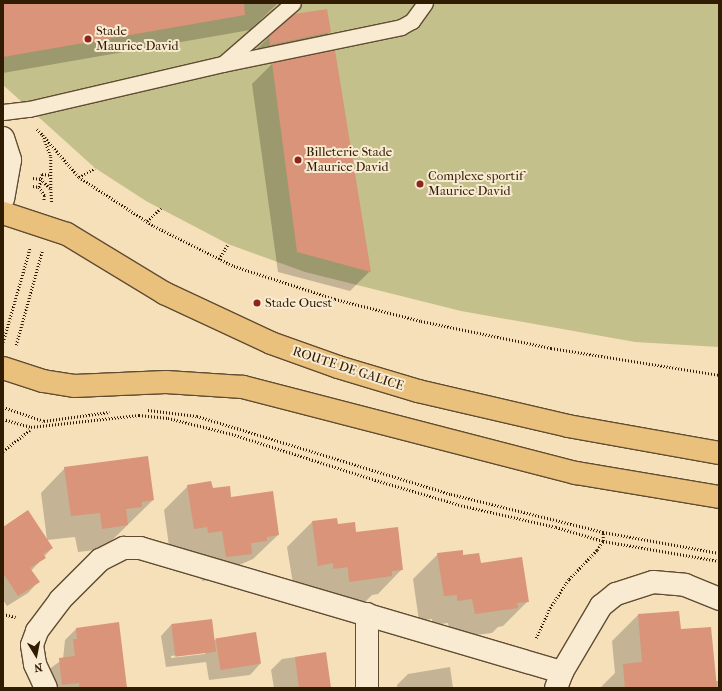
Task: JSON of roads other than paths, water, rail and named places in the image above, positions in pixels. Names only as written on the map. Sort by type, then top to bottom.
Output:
[{"type":"main road","name":"ROUTE DE GALICE","points":[[3,213],[68,234],[164,293],[271,343],[338,367],[418,391],[568,426],[719,453]]},
{"type":"main road","points":[[3,368],[43,381],[74,386],[166,382],[243,387],[576,473],[719,497]]},
{"type":"street","points":[[3,138],[10,160],[3,198]]},
{"type":"street","points":[[46,688],[34,664],[32,645],[37,631],[60,600],[100,560],[124,548],[140,548],[528,662],[559,680],[601,606],[616,594],[653,582],[685,585],[719,599]]},
{"type":"street","points":[[367,614],[367,688]]},
{"type":"lane","points":[[223,64],[293,3]]},
{"type":"lane","points":[[3,112],[29,109],[223,64],[401,27],[412,21],[425,3]]},
{"type":"place","name":"Stade Maurice David","points":[[88,39]]},
{"type":"place","name":"Billeterie Stade Maurice David","points":[[298,160]]},
{"type":"place","name":"Complexe sportif Maurice David","points":[[420,184]]},
{"type":"place","name":"Stade Ouest","points":[[257,303]]}]
